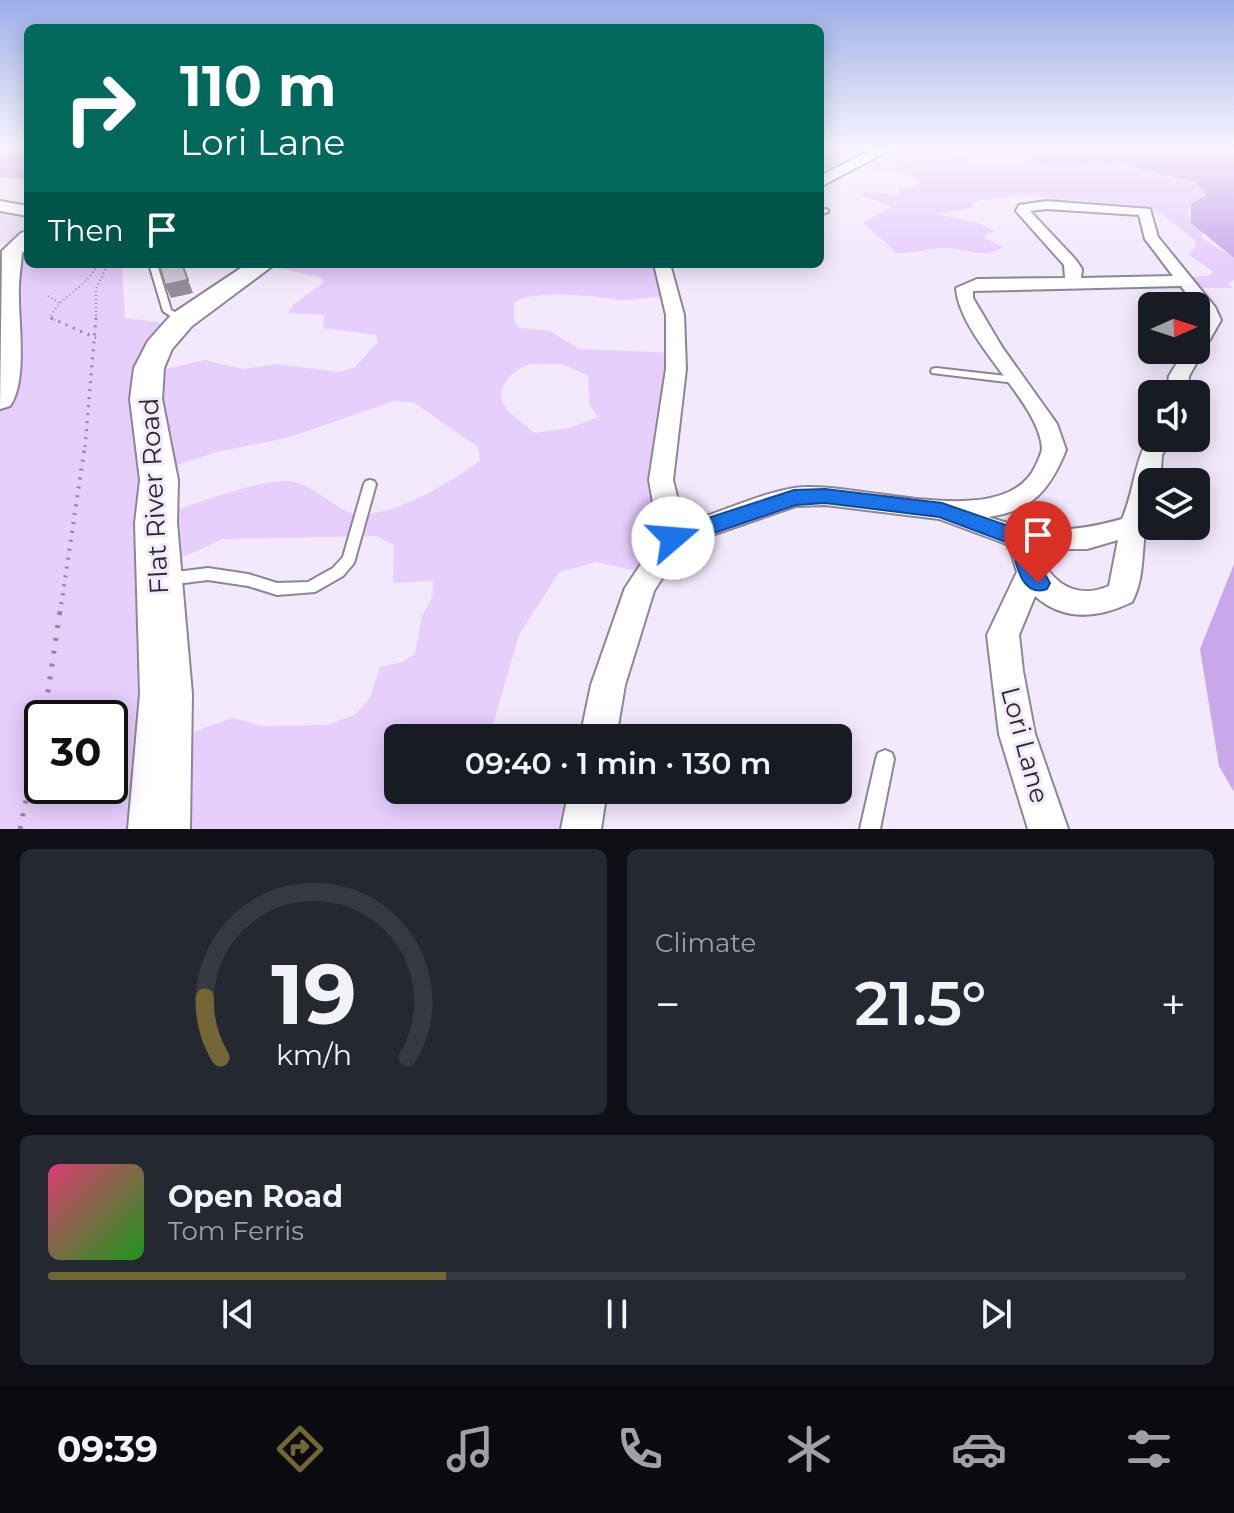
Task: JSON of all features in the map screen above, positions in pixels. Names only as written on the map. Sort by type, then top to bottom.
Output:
[{"type":"main road","name":"Flat River Road","points":[[159,829],[166,694],[156,523],[159,480],[146,399],[149,368],[158,347],[182,320],[257,268]]},
{"type":"street","points":[[1073,284],[1074,269],[1071,263],[1037,229],[1023,211],[1024,208],[1047,205],[1145,212],[1147,230],[1152,239],[1193,292]]},
{"type":"street","points":[[0,206],[24,210]]},
{"type":"street","points":[[0,400],[7,356],[7,294],[12,251],[24,240]]},
{"type":"street","points":[[663,268],[675,315],[676,369],[661,480],[673,538]]},
{"type":"street","points":[[601,724],[608,685],[640,588],[673,538],[794,497],[825,496],[942,510],[979,509],[1023,496],[1047,472],[1054,450],[1046,424],[993,348],[965,298],[964,288],[977,284],[1186,281]]},
{"type":"street","points":[[1021,539],[1031,572],[1038,583],[1060,601],[1084,605],[1106,602],[1121,594],[1128,575],[1133,525],[1146,493],[1152,452]]},
{"type":"street","points":[[942,510],[1021,539],[1087,539],[1133,525]]},
{"type":"street","name":"Lori Lane","points":[[1031,572],[1012,608],[1003,635],[1017,734],[1048,829]]},
{"type":"street","points":[[581,829],[585,804]]},
{"type":"lane","points":[[154,268],[167,311],[182,320]]},
{"type":"lane","points":[[936,371],[1015,380]]},
{"type":"lane","points":[[159,580],[208,574],[248,580],[277,589],[310,588],[338,572],[349,559],[370,484]]},
{"type":"lane","points":[[870,829],[885,759]]},
{"type":"path","points":[[96,268],[79,288],[60,303],[50,318],[96,339]]},
{"type":"path","points":[[47,700],[74,531],[96,339],[96,289],[106,268]]},
{"type":"path","points":[[48,296],[60,303]]},
{"type":"path","points":[[20,829],[25,804]]},
{"type":"shaded area","points":[[899,188],[1204,188],[1214,192],[1186,213],[1202,228],[1202,238],[1234,258],[1234,280],[1228,283],[1232,288],[1194,288],[1189,277],[1208,276],[1214,272],[1188,254],[1196,246],[1195,240],[1162,214],[1143,206],[1019,195],[982,200],[970,203],[973,206],[970,208],[935,214],[978,223],[994,231],[985,238],[1003,247],[988,253],[947,248],[895,253],[863,222],[892,207],[860,195],[867,192],[900,196]]},
{"type":"shaded area","points":[[1200,188],[1234,188],[1234,258],[1191,223],[1191,204],[1207,195]]},
{"type":"shaded area","points":[[0,206],[24,210],[24,240],[0,242]]},
{"type":"shaded area","points":[[24,245],[24,268],[122,268],[125,318],[171,324],[152,372],[205,360],[243,369],[277,364],[338,372],[354,368],[378,342],[376,335],[323,328],[324,315],[288,313],[323,283],[322,278],[279,268],[663,268],[670,296],[627,300],[533,296],[514,303],[514,321],[519,328],[550,331],[579,349],[676,353],[663,473],[675,537],[649,574],[597,562],[559,572],[519,635],[493,724],[384,724],[384,804],[587,804],[584,829],[0,829],[0,274],[9,272]],"holes":[[[562,364],[588,375],[590,407],[599,417],[569,428],[534,433],[505,407],[501,393],[503,386],[512,374],[525,366]],[[394,401],[413,402],[478,447],[480,460],[454,479],[417,499],[378,513],[361,515],[348,512],[311,489],[289,481],[244,489],[159,515],[162,470],[217,452],[290,437]],[[376,536],[394,545],[393,583],[433,581],[433,595],[422,617],[415,653],[403,662],[380,667],[370,698],[355,715],[327,725],[262,726],[233,718],[168,741],[163,566],[223,539]]]},
{"type":"shaded area","points":[[1234,564],[1234,792],[1219,766],[1200,649]]},
{"type":"building","points":[[160,268],[184,268],[188,280],[165,285]]},
{"type":"route","points":[[673,538],[794,497],[825,496],[942,510],[1021,539],[1031,572],[1038,583]]}]
